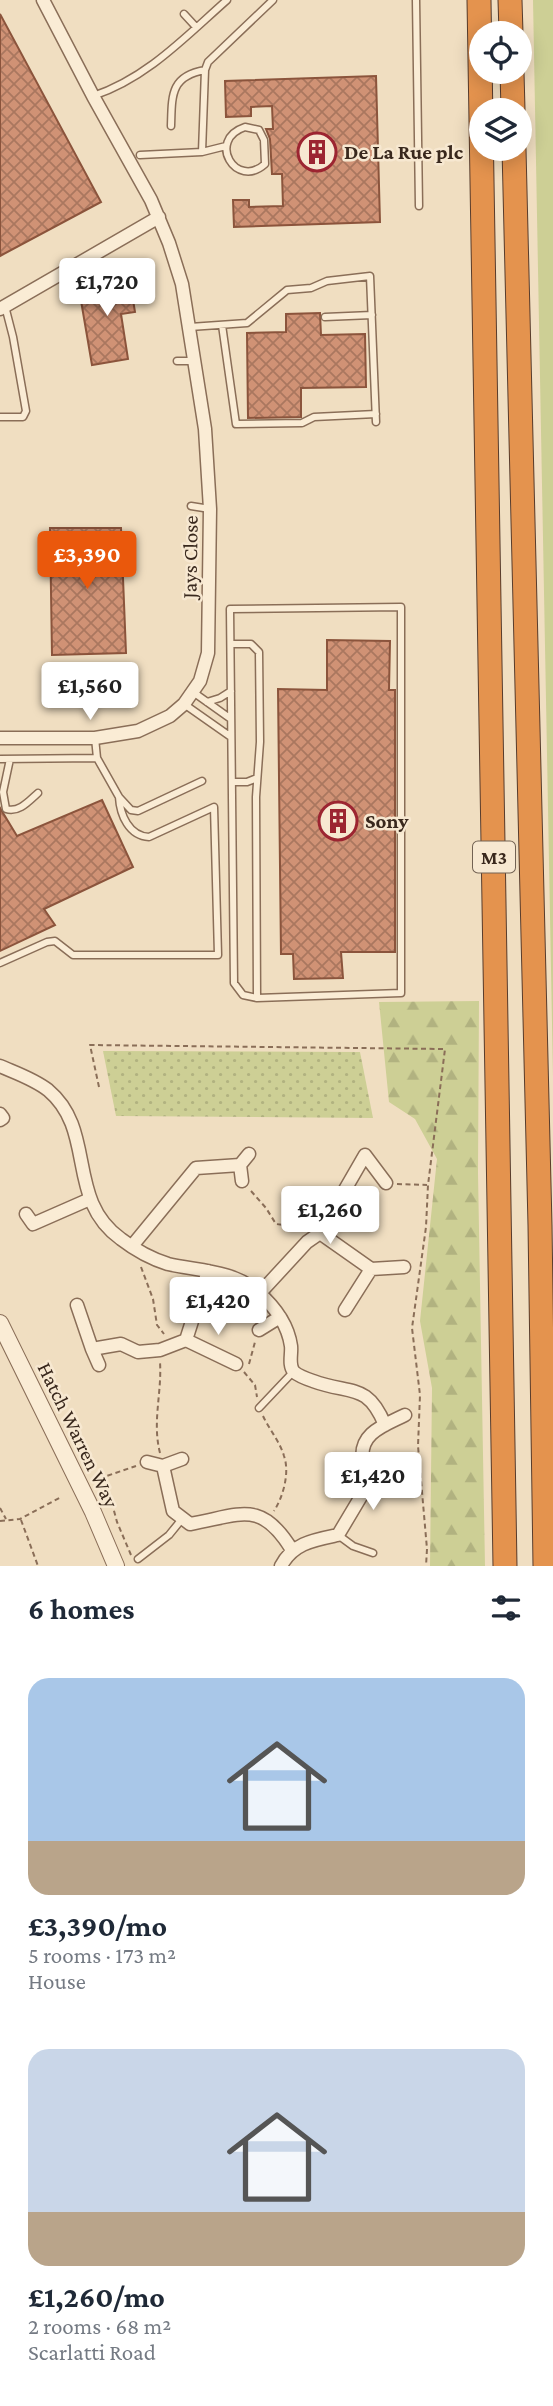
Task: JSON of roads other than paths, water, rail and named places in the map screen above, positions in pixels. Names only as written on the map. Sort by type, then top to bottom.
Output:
[{"type":"highway","name":"M3","points":[[478,0],[505,1566]]},
{"type":"highway","points":[[510,0],[511,21]]},
{"type":"highway","name":"M3","points":[[514,161],[545,1566]]},
{"type":"street","name":"Jays Close","points":[[0,738],[95,738],[138,731],[170,716],[184,704],[194,692],[205,669],[208,653],[210,509],[205,429],[181,284],[159,217],[43,0]]},
{"type":"street","points":[[3,307],[159,217]]},
{"type":"street","points":[[0,1066],[46,1089],[66,1110],[77,1137],[83,1178],[90,1199],[99,1215],[119,1238],[168,1264],[237,1279],[260,1293],[286,1328],[291,1347],[290,1365],[294,1371],[306,1379],[363,1394],[372,1399],[385,1425]]},
{"type":"street","points":[[0,1114],[3,1118],[0,1120]]},
{"type":"street","points":[[242,1181],[240,1165],[249,1154]]},
{"type":"street","points":[[260,1293],[307,1241],[320,1233],[365,1155],[386,1183]]},
{"type":"street","points":[[132,1246],[196,1168],[240,1165]]},
{"type":"street","points":[[37,1238],[30,1219],[90,1199]]},
{"type":"street","points":[[320,1233],[371,1269],[404,1267]]},
{"type":"street","points":[[345,1310],[371,1269]]},
{"type":"street","points":[[186,1340],[208,1271]]},
{"type":"street","points":[[77,1305],[99,1366]]},
{"type":"street","points":[[259,1330],[280,1317]]},
{"type":"street","name":"Hatch Warren Way","points":[[0,1323],[93,1512],[116,1566]]},
{"type":"street","points":[[92,1349],[121,1344],[138,1352],[166,1348],[186,1340],[236,1364]]},
{"type":"street","points":[[281,1566],[292,1550],[307,1542],[338,1535],[369,1483],[363,1461],[364,1444],[373,1430],[405,1415]]},
{"type":"street","points":[[147,1462],[163,1466],[183,1459]]},
{"type":"street","points":[[163,1466],[173,1511],[182,1519],[190,1524],[259,1514],[279,1529],[292,1550]]},
{"type":"lane","points":[[93,96],[150,68],[227,0]]},
{"type":"lane","points":[[202,152],[205,70],[214,55],[273,0]]},
{"type":"lane","points":[[416,0],[419,206]]},
{"type":"lane","points":[[184,14],[196,27]]},
{"type":"lane","points":[[171,126],[172,94],[177,84],[194,72],[205,70]]},
{"type":"lane","points":[[140,155],[202,152],[226,146],[232,134],[245,127],[259,130],[264,140],[265,163],[254,170],[240,170],[229,160],[226,146]]},
{"type":"lane","points":[[190,327],[222,324],[247,323],[288,290],[310,288],[327,281],[370,276],[376,418],[314,417],[302,423],[236,424],[222,324]]},
{"type":"lane","points":[[0,417],[23,417],[26,411],[13,337],[3,307]]},
{"type":"lane","points":[[324,317],[372,315]]},
{"type":"lane","points":[[177,361],[195,360]]},
{"type":"lane","points":[[191,506],[210,509]]},
{"type":"lane","points":[[401,607],[401,993],[257,998],[243,995],[234,983],[231,644],[230,608],[401,607]]},
{"type":"lane","points":[[231,644],[251,644],[260,652],[257,998]]},
{"type":"lane","points":[[207,702],[231,691]]},
{"type":"lane","points":[[194,692],[231,719]]},
{"type":"lane","points":[[184,704],[231,737]]},
{"type":"lane","points":[[95,738],[97,758],[119,797],[131,810],[138,811],[202,781]]},
{"type":"lane","points":[[0,759],[97,758]]},
{"type":"lane","points":[[10,759],[3,792],[6,810],[18,809],[38,793]]},
{"type":"lane","points":[[232,782],[247,782],[257,778]]},
{"type":"lane","points":[[0,963],[55,941],[73,955],[218,955],[215,807],[149,837],[139,836],[130,828],[119,806],[119,797]]},
{"type":"lane","points":[[259,1408],[294,1371]]},
{"type":"lane","points":[[135,1559],[169,1535],[182,1519]]},
{"type":"lane","points":[[338,1535],[353,1546],[373,1553]]},
{"type":"place","name":"De La Rue plc","points":[[317,152]]},
{"type":"place","name":"Sony","points":[[338,821]]}]
